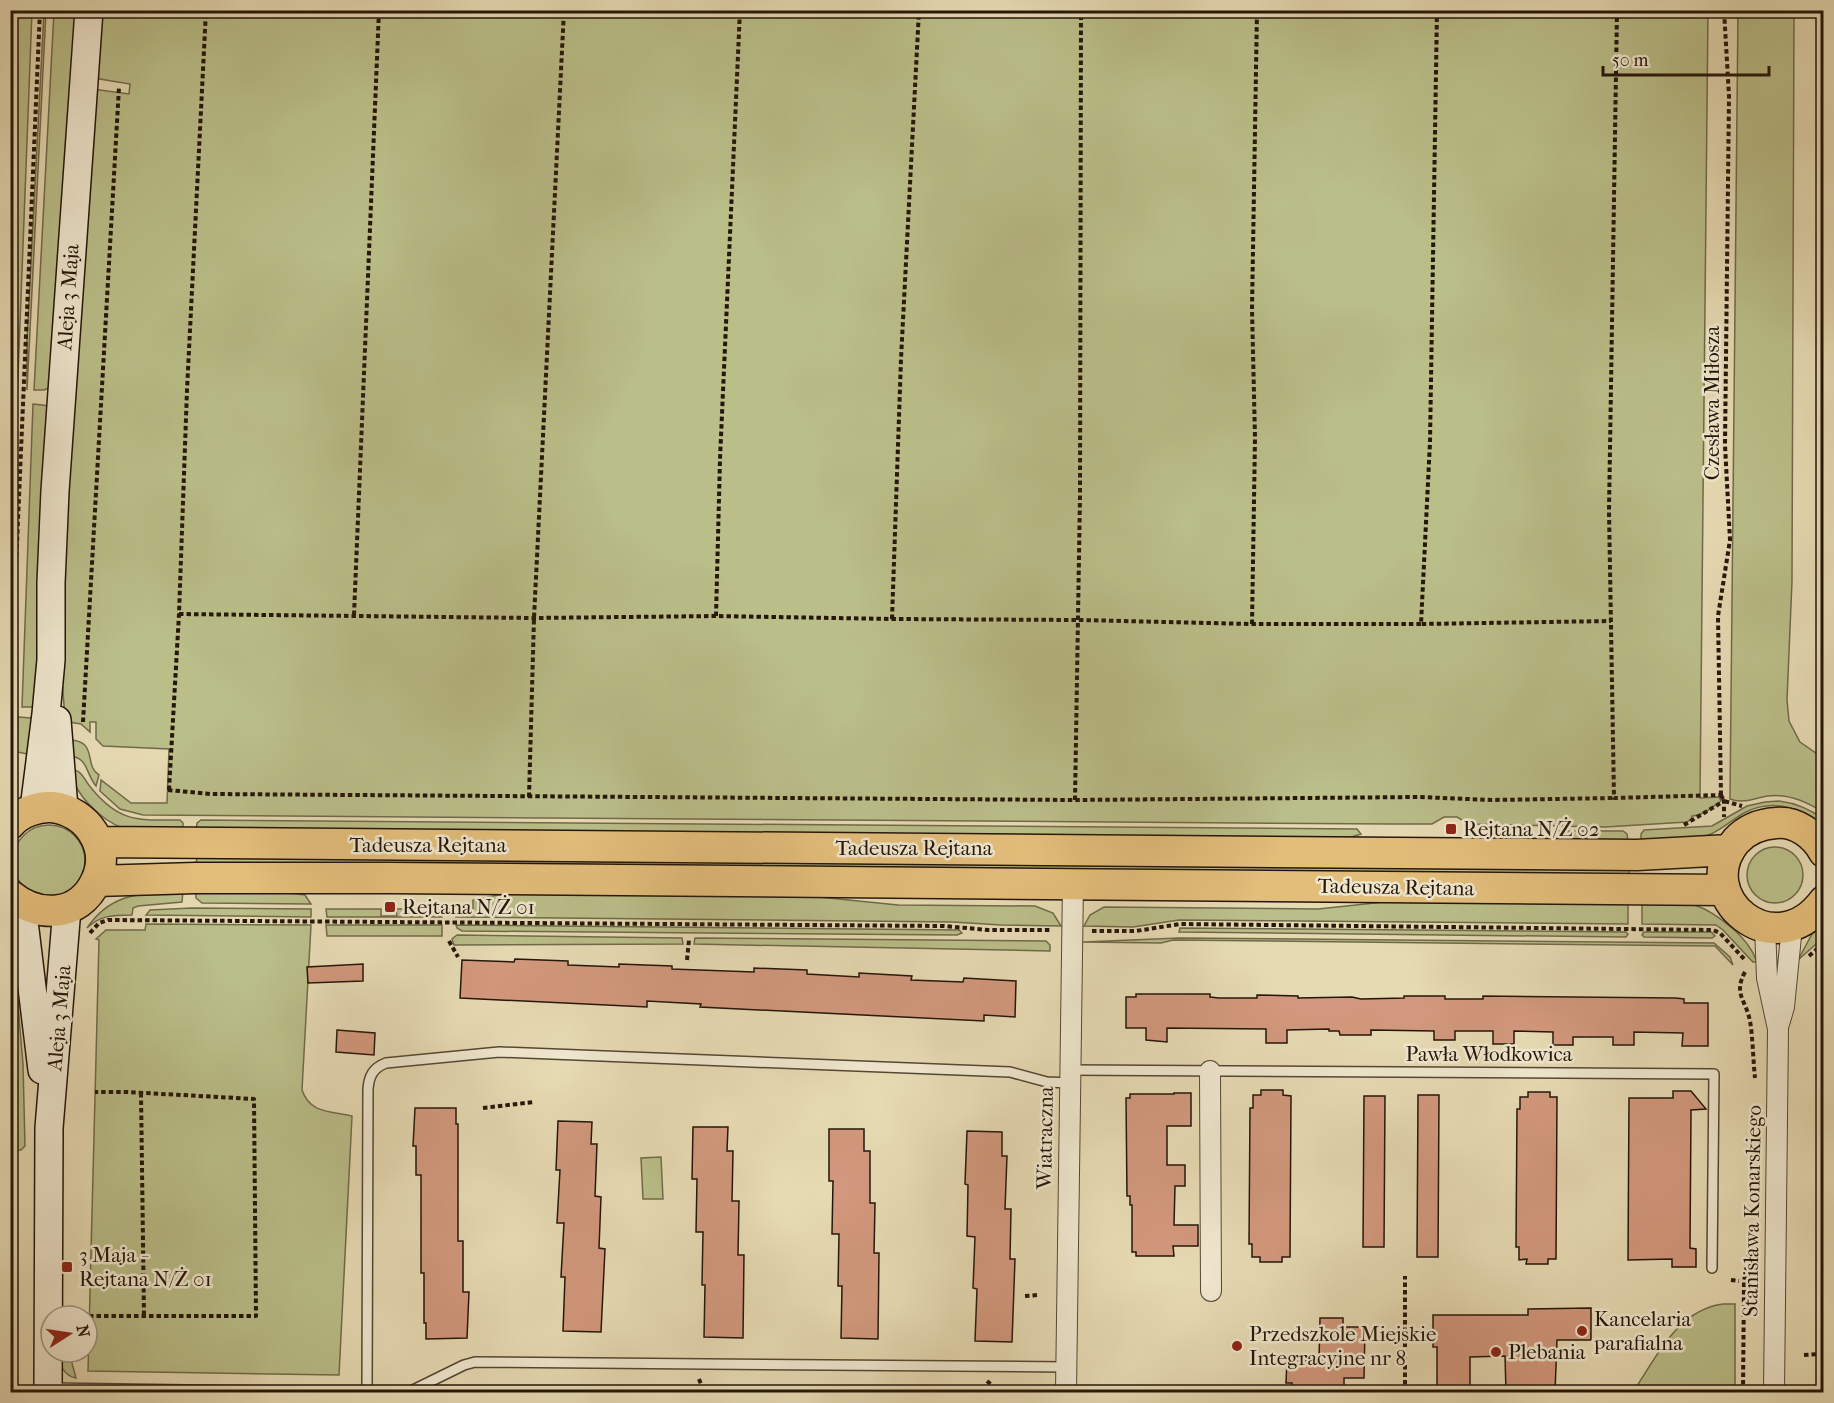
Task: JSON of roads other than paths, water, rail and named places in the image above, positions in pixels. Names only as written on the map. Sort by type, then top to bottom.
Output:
[{"type":"main road","points":[[16,900],[44,911],[67,908],[84,898],[96,882],[101,862],[98,842],[91,828],[79,816],[64,809],[49,807],[22,816]]},
{"type":"main road","points":[[1824,852],[1819,843],[1803,829],[1783,822],[1761,824],[1743,833],[1729,850],[1723,870],[1725,890],[1733,907],[1747,920],[1779,927],[1810,916],[1824,901]]},
{"type":"main road","name":"Tadeusza Rejtana","points":[[98,842],[1637,855],[1729,850]]},
{"type":"main road","name":"Tadeusza Rejtana","points":[[96,882],[239,878],[1725,890]]},
{"type":"street","name":"Aleja 3 Maja","points":[[51,660],[51,583],[62,385],[89,10]]},
{"type":"street","points":[[51,660],[64,809]]},
{"type":"street","points":[[22,816],[46,714],[51,660]]},
{"type":"street","name":"Wiatraczna","points":[[1066,1392],[1073,883]]},
{"type":"street","name":"Aleja 3 Maja","points":[[16,900],[49,1128]]},
{"type":"street","name":"Aleja 3 Maja","points":[[48,1390],[49,1128],[67,908]]},
{"type":"street","name":"Stanisława Konarskiego","points":[[1778,1029],[1784,1007],[1779,927]]},
{"type":"street","name":"Stanisława Konarskiego","points":[[1774,1392],[1778,1029],[1767,978],[1779,927]]},
{"type":"street","points":[[1210,1071],[1211,1291]]},
{"type":"lane","name":"Pawła Włodkowica","points":[[367,1392],[368,1089],[371,1075],[379,1066],[397,1062],[499,1052],[1010,1072],[1047,1082],[1070,1077],[1210,1071],[1714,1074],[1713,1268]]},
{"type":"lane","points":[[402,1392],[411,1391],[464,1365],[475,1362],[1066,1367]]},
{"type":"lane","points":[[48,1390],[325,1392]]},
{"type":"place","name":"Rejtana N/Ż 02","points":[[1451,829]]},
{"type":"place","name":"Rejtana N/Ż 01","points":[[390,907]]},
{"type":"place","name":"3 Maja - Rejtana N/Ż 01","points":[[67,1267]]},
{"type":"place","name":"Kancelaria parafialna","points":[[1582,1331]]},
{"type":"place","name":"Przedszkole Miejskie Integracyjne nr 8","points":[[1237,1346]]},
{"type":"place","name":"Plebania","points":[[1496,1352]]}]
